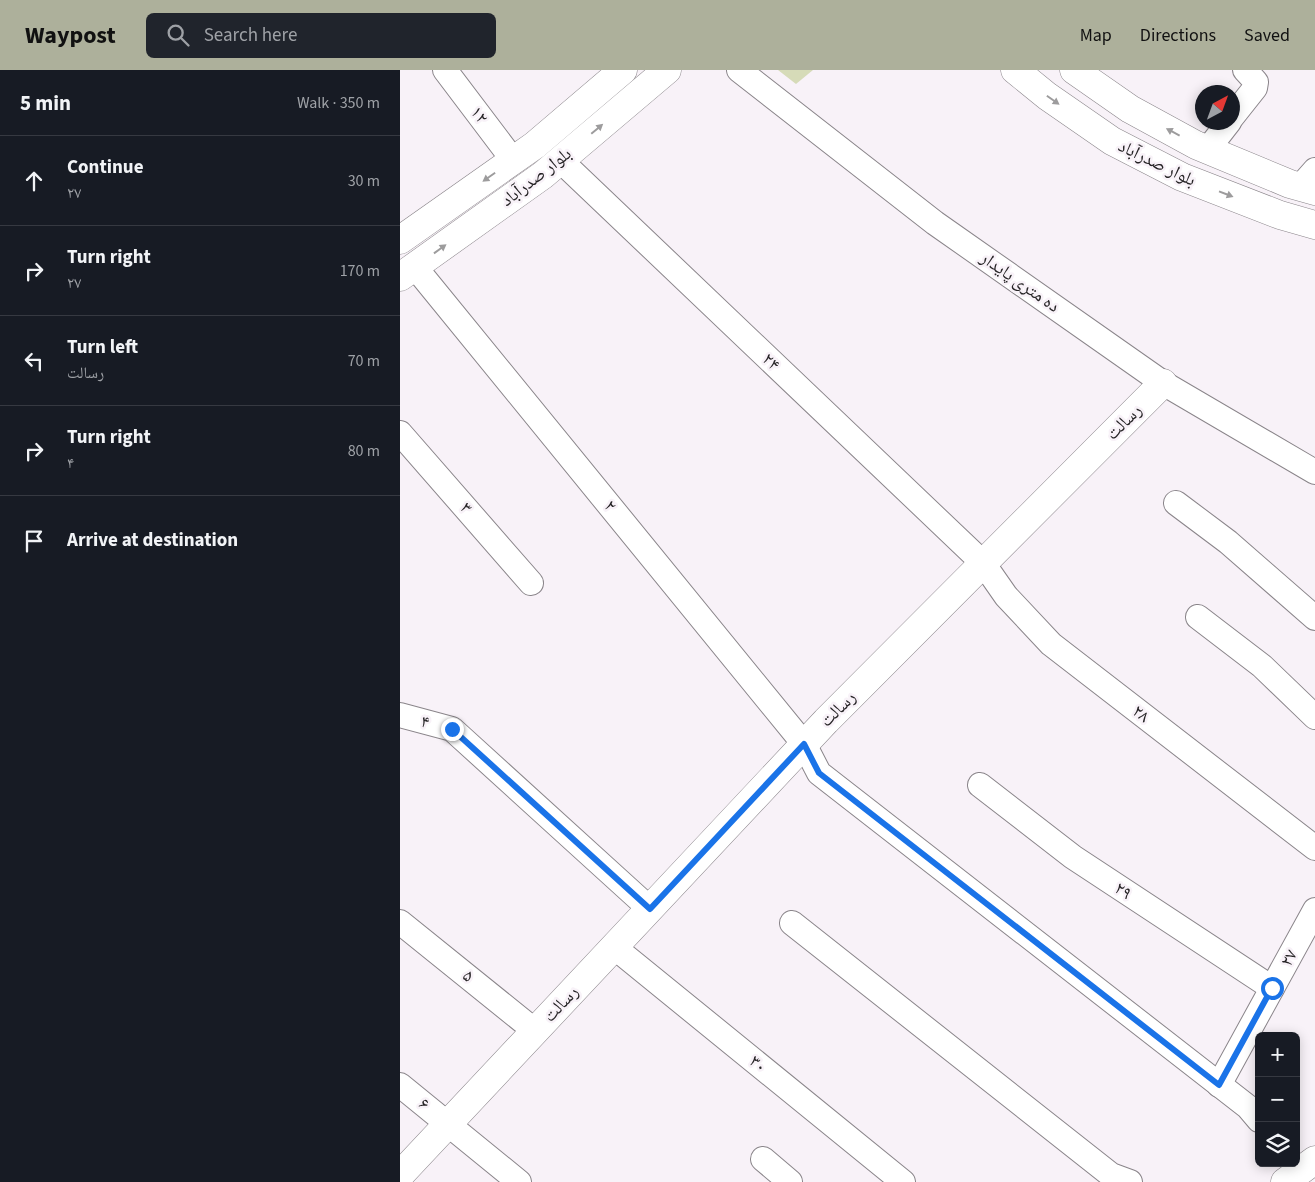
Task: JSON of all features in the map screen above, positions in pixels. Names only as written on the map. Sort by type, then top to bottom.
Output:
[{"type":"main road","name":"بلوار صدرآباد","points":[[400,240],[535,145],[623,70]]},
{"type":"main road","name":"بلوار صدرآباد","points":[[407,272],[543,175],[667,70]]},
{"type":"main road","name":"بلوار صدرآباد","points":[[1015,70],[1047,96],[1112,141],[1182,177],[1280,215],[1315,226]]},
{"type":"main road","name":"بلوار صدرآباد","points":[[1074,70],[1130,109],[1196,145],[1290,184],[1310,182]]},
{"type":"main road","name":"رسالت","points":[[400,1175],[826,720],[1163,383]]},
{"type":"street","name":"۱۲","points":[[444,70],[514,160]]},
{"type":"street","name":"ده متری پایدار","points":[[739,70],[935,223],[1163,383],[1315,472]]},
{"type":"street","points":[[1240,107],[1255,88],[1250,76]]},
{"type":"street","points":[[1208,150],[1222,130]]},
{"type":"street","name":"۲۴","points":[[560,160],[983,564]]},
{"type":"street","name":"۲","points":[[407,272],[804,744]]},
{"type":"street","name":"۳","points":[[400,433],[531,583]]},
{"type":"street","points":[[1176,502],[1228,542],[1315,618]]},
{"type":"street","name":"۲۸","points":[[983,564],[1006,596],[1051,644],[1315,848]]},
{"type":"street","points":[[1198,617],[1262,666],[1315,717]]},
{"type":"street","name":"۴","points":[[400,715],[452,729],[650,909]]},
{"type":"street","points":[[804,744],[819,773],[1248,1107],[1255,1115]]},
{"type":"street","name":"۲۹","points":[[980,785],[1073,857],[1272,988]]},
{"type":"street","name":"۲۷","points":[[1219,1085],[1315,910]]},
{"type":"street","name":"۵","points":[[400,922],[535,1031]]},
{"type":"street","points":[[792,923],[1111,1175],[1130,1182]]},
{"type":"street","name":"۳۰","points":[[614,947],[903,1182]]},
{"type":"street","name":"۶","points":[[400,1085],[519,1182]]},
{"type":"street","points":[[763,1159],[790,1182]]},
{"type":"green space","points":[[778,70],[813,70],[796,84]]},
{"type":"route","points":[[452,729],[650,909],[804,744],[819,773],[1219,1085],[1272,988]]}]
